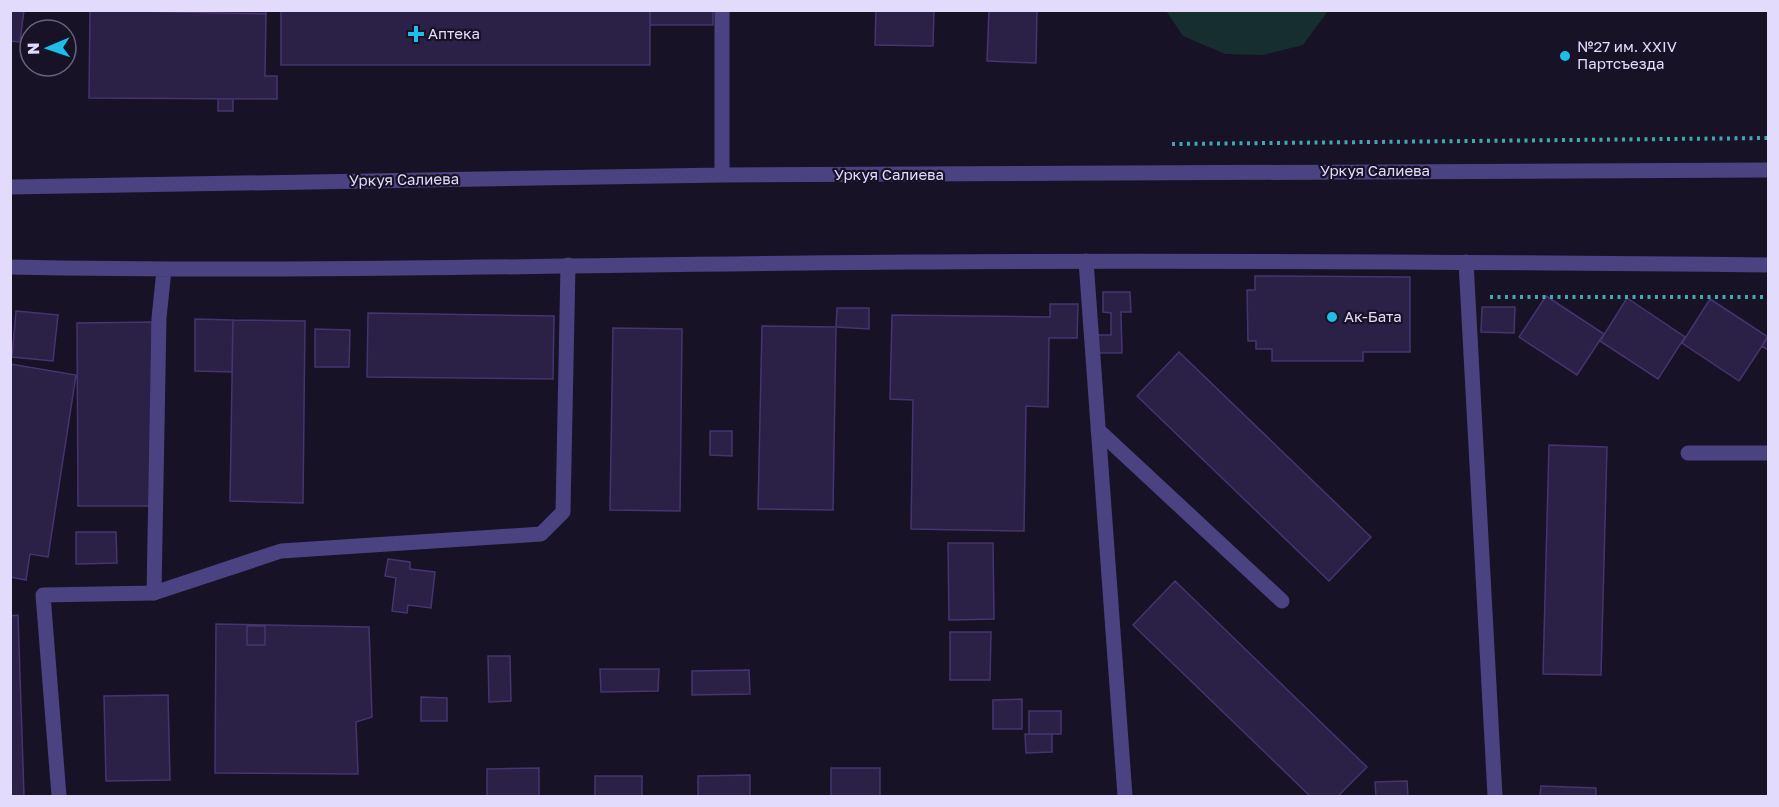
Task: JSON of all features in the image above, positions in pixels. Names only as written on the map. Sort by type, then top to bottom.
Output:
[{"type":"street","points":[[722,10],[722,175]]},
{"type":"street","name":"Уркуя Салиева","points":[[10,187],[722,175],[1768,170]]},
{"type":"street","points":[[1086,261],[1125,796]]},
{"type":"street","points":[[10,267],[164,270],[1086,261],[1768,265]]},
{"type":"street","points":[[1466,262],[1495,796]]},
{"type":"street","points":[[59,796],[44,596],[154,593],[281,551],[541,534],[563,512],[568,265]]},
{"type":"street","points":[[154,593],[159,318],[164,270]]},
{"type":"street","points":[[1098,430],[1282,601]]},
{"type":"street","points":[[1688,453],[1768,453]]},
{"type":"path","points":[[1172,144],[1768,138]]},
{"type":"path","points":[[1468,298],[1551,295],[1768,297]]},
{"type":"green space","points":[[1166,11],[1328,11],[1303,45],[1263,55],[1225,54],[1183,36]]},
{"type":"building","points":[[10,10],[24,10],[23,18],[18,18],[18,42],[10,41]]},
{"type":"building","points":[[90,10],[266,14],[265,76],[277,76],[277,99],[89,98]]},
{"type":"building","points":[[223,10],[266,10],[266,14],[223,13]]},
{"type":"building","points":[[281,10],[650,10],[650,65],[281,65]]},
{"type":"building","points":[[650,10],[713,10],[713,25],[650,25]]},
{"type":"building","points":[[876,10],[934,10],[933,46],[875,45]]},
{"type":"building","points":[[989,10],[1037,10],[1036,63],[987,61]]},
{"type":"building","points":[[218,99],[233,99],[233,111],[218,111]]},
{"type":"building","points":[[1255,276],[1410,277],[1410,352],[1363,352],[1363,361],[1272,361],[1272,349],[1256,349],[1256,341],[1248,341],[1247,290],[1255,290]]},
{"type":"building","points":[[1103,292],[1130,292],[1131,312],[1121,312],[1122,353],[1098,353],[1098,335],[1111,335],[1111,313],[1103,312]]},
{"type":"building","points":[[1546,296],[1604,334],[1577,375],[1519,337]]},
{"type":"building","points":[[1627,298],[1685,337],[1658,379],[1600,341]]},
{"type":"building","points":[[1710,299],[1768,337],[1739,381],[1682,343]]},
{"type":"building","points":[[1050,304],[1078,304],[1077,338],[1049,338],[1048,407],[1026,406],[1024,531],[911,529],[913,400],[890,399],[892,315],[1050,317]]},
{"type":"building","points":[[1482,307],[1515,307],[1514,333],[1481,332]]},
{"type":"building","points":[[837,308],[869,308],[869,329],[836,327]]},
{"type":"building","points":[[16,311],[58,315],[53,361],[12,357]]},
{"type":"building","points":[[368,313],[554,316],[553,379],[367,377]]},
{"type":"building","points":[[195,319],[233,320],[232,372],[195,371]]},
{"type":"building","points":[[233,320],[305,321],[303,503],[230,501]]},
{"type":"building","points":[[152,322],[152,506],[78,506],[77,323]]},
{"type":"building","points":[[762,326],[836,327],[833,510],[758,509]]},
{"type":"building","points":[[613,328],[682,329],[680,511],[610,510]]},
{"type":"building","points":[[315,329],[350,330],[349,367],[315,367]]},
{"type":"building","points":[[1768,335],[1768,350],[1762,346]]},
{"type":"building","points":[[1179,352],[1371,537],[1329,581],[1137,396]]},
{"type":"building","points":[[10,364],[76,375],[48,557],[30,554],[26,580],[10,577]]},
{"type":"building","points":[[710,431],[732,431],[732,456],[710,455]]},
{"type":"building","points":[[1549,445],[1607,447],[1601,675],[1543,674]]},
{"type":"building","points":[[76,532],[116,532],[117,563],[76,564]]},
{"type":"building","points":[[948,543],[993,543],[994,619],[949,620]]},
{"type":"building","points":[[388,559],[410,562],[410,569],[435,572],[431,608],[408,605],[407,613],[392,611],[396,578],[385,576]]},
{"type":"building","points":[[1175,581],[1367,767],[1338,796],[1310,796],[1133,625]]},
{"type":"building","points":[[18,615],[24,796],[10,796],[10,616]]},
{"type":"building","points":[[216,624],[369,627],[372,717],[356,722],[358,774],[215,773]]},
{"type":"building","points":[[247,626],[265,626],[265,645],[247,645]]},
{"type":"building","points":[[950,632],[991,632],[990,680],[950,680]]},
{"type":"building","points":[[488,656],[510,656],[511,701],[489,702]]},
{"type":"building","points":[[600,669],[659,669],[658,691],[601,692]]},
{"type":"building","points":[[749,670],[750,694],[692,695],[692,671]]},
{"type":"building","points":[[168,695],[170,780],[106,781],[104,696]]},
{"type":"building","points":[[421,697],[447,698],[447,721],[421,721]]},
{"type":"building","points":[[1022,699],[1022,729],[993,729],[993,700]]},
{"type":"building","points":[[1029,711],[1061,711],[1061,734],[1029,734]]},
{"type":"building","points":[[1025,734],[1052,734],[1052,752],[1026,753]]},
{"type":"building","points":[[539,768],[539,796],[487,796],[487,769]]},
{"type":"building","points":[[831,768],[880,768],[880,796],[831,796]]},
{"type":"building","points":[[750,775],[750,796],[698,796],[698,776]]},
{"type":"building","points":[[595,776],[642,776],[642,796],[595,796]]},
{"type":"building","points":[[1407,781],[1408,796],[1376,796],[1375,782]]},
{"type":"building","points":[[1541,786],[1596,788],[1596,796],[1540,796]]},
{"type":"place","name":"Аптека","points":[[416,34]]},
{"type":"place","name":"№27 им. XXIV Партсъезда","points":[[1565,56]]},
{"type":"place","name":"Ак-Бата","points":[[1332,317]]}]
